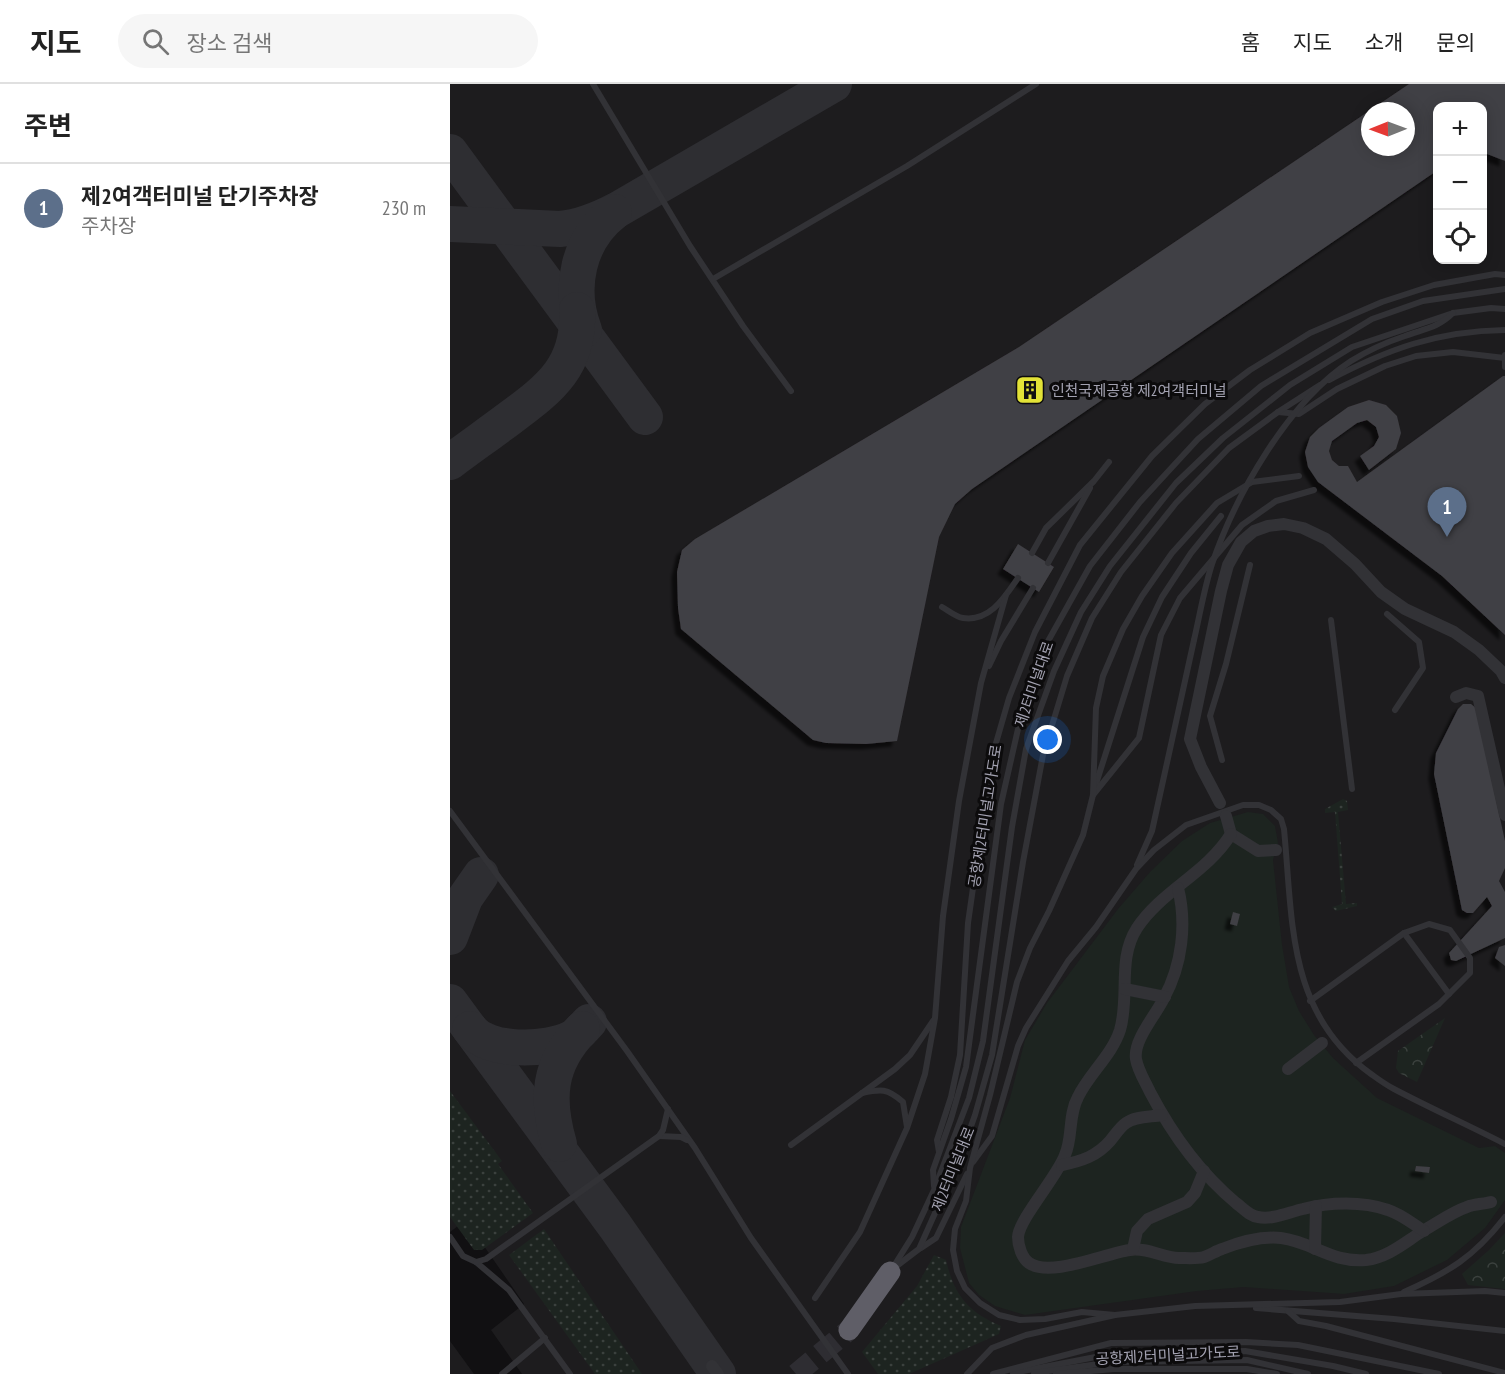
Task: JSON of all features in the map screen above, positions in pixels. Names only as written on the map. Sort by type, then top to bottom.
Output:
[{"type":"highway","name":"제2터미널대로","points":[[849,1330],[890,1272]]},
{"type":"street","points":[[1220,803],[1190,740],[1228,565],[1241,542],[1254,531],[1284,524],[1303,528],[1326,539],[1355,564],[1381,592],[1405,609],[1454,632],[1479,650],[1502,671],[1505,678]]},
{"type":"street","points":[[1456,697],[1466,693],[1478,696],[1505,815]]},
{"type":"street","points":[[1226,816],[1231,834],[1258,851],[1276,850]]},
{"type":"street","points":[[1231,834],[1211,861],[1148,915],[1137,928],[1127,949],[1125,1008],[1114,1042],[1077,1098],[1072,1113],[1067,1152],[1062,1165],[1018,1235],[1022,1255],[1030,1264],[1049,1269],[1133,1249],[1176,1258],[1203,1257],[1224,1248],[1256,1240],[1279,1238],[1300,1242],[1336,1258],[1367,1260],[1396,1251],[1424,1231],[1467,1207],[1491,1202]]},
{"type":"street","points":[[1178,888],[1182,904],[1183,934],[1174,978],[1136,1046],[1136,1057],[1138,1069],[1162,1115],[1193,1160],[1226,1194],[1256,1217],[1266,1218],[1316,1206],[1354,1204],[1390,1210],[1424,1231]]},
{"type":"street","points":[[1125,989],[1165,997]]},
{"type":"street","points":[[1114,1042],[1136,1046]]},
{"type":"street","points":[[1288,1069],[1322,1043]]},
{"type":"street","points":[[1062,1165],[1095,1155],[1126,1123],[1134,1119],[1162,1115]]},
{"type":"street","points":[[1133,1249],[1137,1231],[1148,1219],[1187,1202],[1195,1193],[1204,1171]]},
{"type":"street","points":[[1315,1249],[1316,1206]]},
{"type":"street","points":[[1256,1217],[1256,1240]]},
{"type":"lane","points":[[593,84],[690,246],[743,326],[791,391]]},
{"type":"lane","points":[[713,279],[907,166],[1036,84]]},
{"type":"lane","name":"공항제2터미널고가도로","points":[[939,1152],[937,1140],[951,1097],[960,1055],[968,923],[996,743],[1009,698],[1035,632],[1080,545],[1152,456],[1205,404],[1250,370],[1310,333],[1382,302],[1434,285],[1495,274],[1505,275]]},
{"type":"lane","name":"제2터미널대로","points":[[890,1272],[912,1237],[934,1190],[933,1170],[966,1067],[993,853],[1001,804],[1018,729],[1047,643],[1090,566],[1140,502],[1197,439],[1261,386],[1372,320],[1423,301],[1505,289]]},
{"type":"lane","name":"공항제2터미널고가도로","points":[[934,1190],[969,1098],[983,1041],[1012,827],[1026,749],[1054,671],[1081,612],[1110,566],[1176,483],[1223,438],[1290,385],[1352,347],[1453,313],[1491,308],[1505,309]]},
{"type":"lane","points":[[1136,869],[1152,831],[1212,566],[1223,535],[1263,460],[1295,411],[1337,370],[1354,359],[1402,337],[1441,324],[1453,313]]},
{"type":"lane","name":"제2터미널대로","points":[[890,1272],[919,1250],[960,1157],[975,1115],[992,1055],[1043,754],[1071,666],[1092,618],[1121,572],[1176,503],[1229,448],[1311,390],[1359,364],[1406,345],[1476,330],[1505,330]]},
{"type":"lane","points":[[1278,412],[1299,414],[1337,389],[1385,366],[1416,356],[1453,352],[1505,357],[1505,367]]},
{"type":"lane","points":[[1048,563],[1094,482],[1109,462]]},
{"type":"lane","points":[[1092,795],[1096,708],[1103,676],[1123,629],[1142,596],[1172,553],[1216,502],[1252,482],[1299,476]]},
{"type":"lane","points":[[1032,553],[1046,528],[1094,482]]},
{"type":"lane","points":[[1092,795],[1139,738],[1161,635],[1180,598],[1242,525],[1276,501],[1314,490]]},
{"type":"lane","points":[[1115,1315],[1082,1312],[1045,1319],[1020,1320],[999,1315],[980,1303],[965,1288],[957,1271],[953,1250],[955,1229],[966,1201],[970,1168],[1017,982],[1030,948],[1083,835],[1092,795],[1143,637],[1162,597],[1191,554],[1221,516]]},
{"type":"lane","points":[[1222,760],[1210,716],[1226,664],[1250,566]]},
{"type":"lane","points":[[942,608],[961,618],[974,618],[991,612],[1018,578]]},
{"type":"lane","points":[[981,683],[1001,641],[1033,588]]},
{"type":"lane","points":[[815,1298],[860,1232],[907,1128],[925,1074],[935,1018],[951,848],[981,683],[1006,595]]},
{"type":"lane","points":[[1387,614],[1419,642],[1423,668],[1395,710]]},
{"type":"lane","points":[[1331,620],[1352,789]]},
{"type":"lane","points":[[919,1250],[936,1238],[970,1168],[992,1136],[1018,1046],[1026,1028],[1068,961],[1096,927],[1136,869],[1169,837],[1186,825],[1243,805],[1259,805],[1281,819],[1284,829],[1295,944],[1302,977],[1310,1001],[1326,1030],[1356,1063],[1393,1089],[1505,1144]]},
{"type":"lane","points":[[450,811],[627,1051],[694,1148],[751,1238],[848,1374]]},
{"type":"lane","points":[[1310,1001],[1404,933],[1429,924],[1450,930],[1470,958],[1470,973],[1439,1004],[1356,1063]]},
{"type":"lane","points":[[1404,933],[1449,994]]},
{"type":"lane","points":[[791,1145],[858,1094],[896,1069],[910,1055],[935,1018]]},
{"type":"lane","points":[[858,1094],[880,1089],[893,1093],[903,1102],[907,1128]]},
{"type":"lane","points":[[476,1262],[486,1259],[659,1136],[663,1130],[668,1109]]},
{"type":"lane","points":[[659,1136],[681,1137],[694,1148]]},
{"type":"lane","points":[[1401,1294],[1439,1277],[1464,1261],[1481,1246],[1505,1217]]},
{"type":"lane","points":[[450,1237],[463,1256],[476,1262],[509,1290],[570,1374]]},
{"type":"lane","points":[[967,1374],[992,1348],[1026,1335],[1115,1315],[1159,1308],[1340,1302],[1401,1294],[1485,1291],[1505,1293]]},
{"type":"lane","points":[[1237,1306],[1505,1331]]},
{"type":"lane","points":[[1288,1311],[1299,1321],[1505,1373]]},
{"type":"lane","points":[[502,1374],[545,1338]]},
{"type":"lane","points":[[993,1374],[1111,1344],[1246,1342],[1298,1345],[1439,1374]]},
{"type":"lane","name":"공항제2터미널고가도로","points":[[1006,1374],[1112,1354],[1245,1351],[1366,1374]]},
{"type":"lane","points":[[1025,1374],[1113,1362],[1247,1360],[1308,1374]]},
{"type":"lane","name":"공항제2터미널고가도로","points":[[1056,1374],[1114,1369],[1246,1369],[1277,1374]]},
{"type":"shaded area","points":[[450,84],[1505,84],[1505,1374],[522,1374],[491,1330],[524,1304],[466,1220],[450,1232]]},
{"type":"shaded area","points":[[450,1341],[474,1374],[450,1374]]},
{"type":"green space","points":[[1343,799],[1347,801],[1348,810],[1338,812],[1346,904],[1357,903],[1357,906],[1336,911],[1332,907],[1342,904],[1335,812],[1325,813],[1325,809]]},
{"type":"green space","points":[[1248,812],[1263,814],[1275,826],[1278,843],[1273,860],[1289,987],[1299,1011],[1314,1035],[1333,1058],[1377,1098],[1479,1148],[1495,1146],[1505,1153],[1505,1200],[1485,1228],[1447,1260],[1394,1286],[1344,1294],[1244,1287],[1197,1291],[1025,1315],[995,1306],[979,1295],[969,1283],[960,1248],[961,1227],[1010,1098],[1025,1040],[1047,1003],[1118,909],[1150,872],[1182,841],[1210,823]]},
{"type":"green space","points":[[1445,1018],[1417,1082],[1399,1073],[1396,1068],[1398,1051]]},
{"type":"green space","points":[[450,1091],[502,1161],[498,1164],[533,1213],[482,1250],[474,1250],[450,1217]]},
{"type":"green space","points":[[544,1229],[642,1374],[595,1374],[509,1255]]},
{"type":"green space","points":[[1505,1233],[1505,1289],[1468,1285],[1462,1274]]},
{"type":"green space","points":[[934,1255],[946,1260],[953,1283],[964,1301],[980,1315],[1001,1326],[999,1334],[909,1374],[878,1374],[862,1352],[917,1286]]},
{"type":"building","name":"인천국제공항 제2여객터미널","points":[[1409,84],[1505,84],[1505,161],[1487,154],[1487,102],[1433,102],[1433,173],[972,489],[955,504],[939,537],[897,741],[866,744],[826,743],[813,740],[681,629],[677,572],[682,550],[695,539],[1019,347],[1361,116],[1361,156],[1415,156],[1415,102],[1382,102]]},
{"type":"building","points":[[1505,376],[1505,635],[1442,576],[1318,482],[1308,467],[1305,452],[1310,437],[1348,407],[1369,400],[1386,405],[1397,416],[1401,433],[1396,449],[1369,470],[1360,456],[1374,446],[1379,437],[1376,427],[1367,420],[1357,423],[1332,441],[1329,451],[1332,460],[1339,466],[1348,466],[1357,482]]},
{"type":"building","points":[[1018,544],[1054,567],[1039,592],[1003,569]]},
{"type":"building","points":[[1463,704],[1471,704],[1476,708],[1505,841],[1505,868],[1499,881],[1505,892],[1505,938],[1456,961],[1451,960],[1449,953],[1492,906],[1487,897],[1473,913],[1462,910],[1434,774],[1436,753],[1458,709]]},
{"type":"building","points":[[1233,912],[1240,914],[1237,926],[1230,924]]},
{"type":"building","points":[[1505,945],[1505,966],[1495,958],[1499,947]]},
{"type":"building","points":[[1416,1166],[1430,1167],[1429,1173],[1415,1171]]},
{"type":"taxiway","points":[[450,224],[560,229],[575,227],[603,217],[834,84]]},
{"type":"taxiway","points":[[450,152],[645,417]]},
{"type":"taxiway","points":[[584,330],[577,298],[580,266],[584,251],[592,236],[614,212]]},
{"type":"taxiway","points":[[450,462],[525,407],[550,385],[560,373],[574,346],[577,310]]},
{"type":"taxiway","points":[[450,937],[465,898],[481,875]]},
{"type":"taxiway","points":[[450,1002],[615,1226],[718,1374]]},
{"type":"taxiway","points":[[470,1029],[479,1037],[490,1042],[504,1046],[533,1047],[572,1038],[589,1022]]},
{"type":"taxiway","points":[[559,1144],[552,1112],[553,1083],[562,1055],[582,1029]]},
{"type":"tunnel","points":[[796,1374],[849,1330]]},
{"type":"place","name":"인천국제공항 제2여객터미널","points":[[1030,390]]},
{"type":"place","name":"제2여객터미널 단기주차장","points":[[1447,537]]}]
